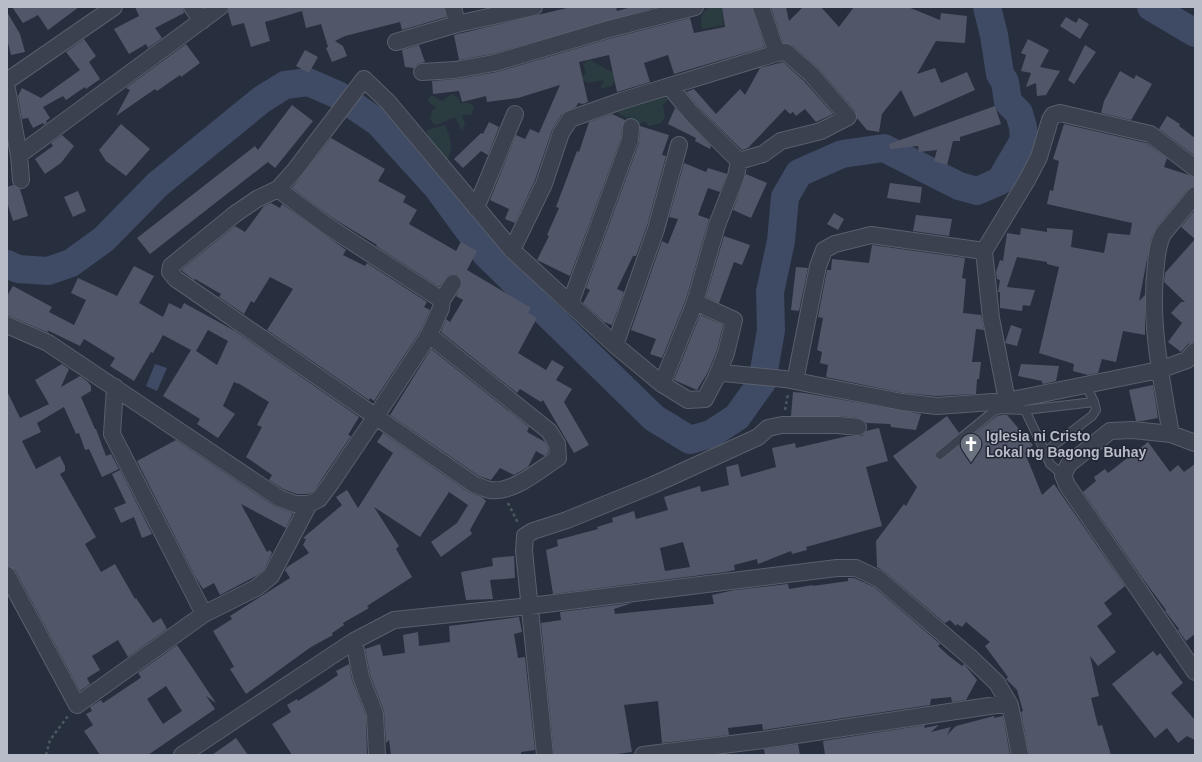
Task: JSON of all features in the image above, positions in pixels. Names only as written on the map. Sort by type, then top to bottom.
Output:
[{"type":"street","points":[[7,81],[114,7]]},
{"type":"street","points":[[192,7],[202,21]]},
{"type":"street","points":[[19,155],[220,7]]},
{"type":"street","points":[[453,7],[457,24]]},
{"type":"street","points":[[396,42],[457,24],[534,7]]},
{"type":"street","points":[[422,72],[455,70],[494,64],[610,29],[695,7]]},
{"type":"street","points":[[761,7],[777,53]]},
{"type":"street","points":[[512,250],[544,184],[561,133],[570,119],[621,101],[777,53],[786,52],[810,74],[848,117],[833,126],[781,141],[763,154],[740,161]]},
{"type":"street","points":[[429,335],[549,431],[557,444],[558,458],[518,483],[502,490],[490,490],[476,485],[176,279],[170,272],[171,266],[175,261],[235,214],[257,199],[278,189],[337,115],[357,86],[365,79],[388,102],[512,250],[615,346],[662,384],[688,400],[705,399],[720,374],[733,330],[734,320],[695,302]]},
{"type":"street","points":[[670,87],[692,114],[740,161]]},
{"type":"street","points":[[7,89],[19,155],[21,180]]},
{"type":"street","points":[[1008,405],[992,318],[984,250],[1027,180],[1039,157],[1050,120],[1053,115],[1060,113],[1150,134],[1195,168]]},
{"type":"street","points":[[476,208],[515,114]]},
{"type":"street","points":[[570,304],[630,140],[632,127]]},
{"type":"street","points":[[615,346],[656,229],[679,145]]},
{"type":"street","points":[[662,384],[695,302],[717,225],[736,176],[740,161]]},
{"type":"street","points":[[278,189],[326,225],[442,300]]},
{"type":"street","points":[[1171,434],[1159,370],[1154,286],[1159,242],[1171,224],[1195,195]]},
{"type":"street","points":[[790,380],[818,266],[824,250],[835,244],[871,235],[984,250]]},
{"type":"street","points":[[7,325],[48,343],[279,498],[295,504],[309,504],[319,499],[331,483],[429,335],[441,308],[442,300],[453,283]]},
{"type":"street","points":[[720,374],[790,380],[902,402],[937,406],[1008,405],[1086,385],[1159,370],[1187,360],[1195,351]]},
{"type":"street","points":[[115,387],[112,434],[204,614]]},
{"type":"street","points":[[545,755],[524,552],[525,536],[533,531],[567,520],[653,485],[758,437],[768,428],[782,425],[838,425],[858,427]]},
{"type":"street","points":[[1195,443],[1171,434],[1133,430],[1110,431],[1069,464],[1063,475],[1067,485],[1190,650],[1195,672]]},
{"type":"street","points":[[7,575],[77,705],[204,614],[256,588],[271,576],[309,504]]},
{"type":"street","points":[[182,755],[354,641],[394,620],[530,606],[837,568],[856,568],[879,579],[970,657],[997,683],[1009,703],[1020,755]]},
{"type":"street","points":[[354,641],[361,677],[375,714],[377,755]]},
{"type":"street","points":[[643,755],[749,742],[1009,703]]},
{"type":"lane","points":[[1045,452],[1092,416],[1096,410],[1086,385]]},
{"type":"lane","points":[[940,455],[994,411],[1008,405],[1025,410],[1094,402]]},
{"type":"lane","points":[[1025,410],[1050,464],[1063,475]]},
{"type":"path","points":[[782,425],[790,380]]},
{"type":"path","points":[[502,490],[525,536]]},
{"type":"path","points":[[46,755],[50,740],[77,705]]},
{"type":"shaded area","points":[[711,7],[722,7],[723,25],[702,29],[701,21],[703,13]]},
{"type":"shaded area","points":[[590,60],[619,76],[611,86],[600,89],[604,80],[587,83],[582,79],[586,72],[583,64]]},
{"type":"shaded area","points":[[646,88],[668,99],[663,105],[665,117],[661,123],[649,126],[644,121],[637,126],[630,116],[627,118],[609,107]]},
{"type":"shaded area","points":[[452,94],[459,98],[460,103],[469,103],[474,106],[471,115],[462,115],[465,124],[462,131],[455,117],[439,124],[434,124],[430,119],[432,110],[437,108],[427,101],[431,95],[442,101]]},
{"type":"shaded area","points":[[445,125],[451,142],[448,160],[426,147],[427,130]]},
{"type":"water","points":[[155,364],[167,368],[157,391],[146,386]]},
{"type":"building","points":[[12,7],[79,7],[48,30],[38,15],[23,23]]},
{"type":"building","points":[[135,7],[183,7],[184,13],[155,28],[162,38],[148,48],[146,44],[129,54],[114,29],[139,16]]},
{"type":"building","points":[[229,7],[444,7],[446,17],[402,30],[400,22],[345,36],[335,41],[343,46],[347,56],[332,62],[326,48],[328,47],[321,24],[306,28],[302,11],[265,22],[270,41],[251,47],[244,23],[232,26],[228,12]]},
{"type":"building","points":[[571,7],[616,7],[617,11],[631,7],[657,7],[492,54],[459,60],[454,35]]},
{"type":"building","points":[[722,7],[752,7],[765,47],[674,74],[668,55],[644,63],[650,82],[617,92],[609,55],[579,62],[588,102],[583,104],[578,103],[576,107],[562,114],[552,130],[535,180],[515,223],[505,219],[509,209],[490,200],[516,135],[525,139],[530,129],[539,133],[560,85],[518,98],[487,102],[486,96],[462,102],[459,91],[433,94],[432,81],[457,79],[497,72],[612,38],[690,18],[694,33],[725,27]]},
{"type":"building","points":[[771,7],[786,7],[789,21],[803,7],[821,7],[839,27],[854,7],[908,7],[940,20],[941,13],[967,16],[965,43],[936,41],[917,74],[935,68],[941,83],[967,72],[975,90],[914,117],[901,90],[882,114],[879,132],[867,130],[857,118],[855,111],[818,68],[792,45],[783,43]]},
{"type":"building","points":[[7,12],[20,34],[25,52],[11,55],[7,39]]},
{"type":"building","points":[[1066,17],[1076,23],[1079,18],[1089,24],[1080,39],[1060,26]]},
{"type":"building","points":[[84,39],[96,56],[89,62],[100,79],[66,100],[63,96],[43,107],[50,118],[44,125],[43,123],[33,128],[28,118],[22,119],[18,96],[22,88],[41,98],[80,70],[66,52]]},
{"type":"building","points":[[1028,39],[1049,50],[1040,67],[1060,71],[1046,95],[1037,96],[1036,83],[1026,87],[1031,73],[1021,71],[1026,55],[1021,53]]},
{"type":"building","points":[[186,44],[200,63],[181,77],[180,75],[157,91],[155,89],[116,116],[130,90],[126,88]]},
{"type":"building","points":[[419,45],[425,62],[417,64],[414,68],[405,67],[402,50]]},
{"type":"building","points":[[1085,45],[1096,52],[1074,84],[1068,80]]},
{"type":"building","points":[[305,50],[318,57],[309,73],[296,66]]},
{"type":"building","points":[[783,62],[804,81],[833,114],[816,122],[805,109],[796,116],[793,112],[790,114],[785,109],[748,148],[742,150],[699,108],[686,92],[694,89],[716,114],[740,89],[745,95],[760,68]]},
{"type":"building","points":[[1120,71],[1134,79],[1136,75],[1152,84],[1131,120],[1101,113],[1104,101]]},
{"type":"building","points":[[292,105],[313,121],[275,168],[268,162],[150,254],[137,238],[255,146],[258,150]]},
{"type":"building","points":[[995,106],[1001,124],[960,137],[960,141],[953,141],[947,165],[934,161],[937,150],[919,152],[918,146],[890,149],[889,144]]},
{"type":"building","points":[[675,108],[711,146],[710,149],[695,141],[696,138],[668,124]]},
{"type":"building","points":[[612,114],[625,120],[622,126],[621,138],[570,276],[537,260],[549,236],[547,235],[559,208],[556,207],[577,151],[579,152],[589,122]]},
{"type":"building","points":[[1167,116],[1180,124],[1179,126],[1195,138],[1195,156],[1159,129]]},
{"type":"building","points":[[489,122],[499,127],[488,155],[481,151],[463,168],[454,159],[481,133],[483,134]]},
{"type":"building","points":[[121,124],[150,149],[126,176],[106,161],[99,150]]},
{"type":"building","points":[[1064,124],[1146,143],[1167,158],[1164,167],[1195,177],[1195,186],[1188,189],[1156,228],[1151,239],[1139,301],[1145,295],[1145,335],[1123,331],[1116,362],[1102,359],[1098,373],[1088,375],[1073,371],[1074,364],[1039,353],[1059,267],[1047,264],[1047,262],[1017,257],[1007,287],[1035,290],[1030,306],[1023,305],[1022,311],[1000,308],[1000,292],[998,292],[1000,280],[997,279],[996,272],[1000,260],[1003,261],[1007,233],[1020,235],[1021,228],[1047,232],[1047,228],[1073,230],[1071,247],[1104,253],[1108,233],[1130,235],[1132,223],[1047,204],[1050,190],[1053,191],[1059,161],[1053,159]]},
{"type":"building","points":[[640,126],[669,135],[662,155],[666,156],[647,226],[636,256],[633,256],[617,289],[624,292],[612,325],[604,322],[583,303],[590,290],[586,288],[639,143]]},
{"type":"building","points":[[62,135],[74,146],[61,163],[45,174],[35,159],[53,146],[51,143]]},
{"type":"building","points":[[331,138],[385,169],[378,181],[406,196],[403,202],[417,210],[409,224],[456,251],[461,242],[477,251],[467,270],[531,308],[528,313],[537,318],[518,353],[546,370],[552,360],[564,367],[556,380],[572,389],[564,402],[589,445],[574,453],[543,400],[541,402],[520,389],[517,393],[441,332],[446,319],[450,322],[463,300],[456,296],[462,284],[458,275],[448,275],[439,287],[376,246],[377,245],[331,217],[292,188]]},
{"type":"building","points":[[684,163],[706,172],[708,168],[727,174],[720,192],[708,188],[698,215],[709,219],[686,299],[662,358],[650,354],[656,339],[631,330],[662,241],[668,244],[678,219],[669,217]]},
{"type":"building","points":[[746,174],[767,183],[751,218],[733,210]]},
{"type":"building","points":[[890,183],[922,187],[920,203],[887,198]]},
{"type":"building","points":[[13,185],[20,189],[28,216],[13,221],[7,202],[7,187]]},
{"type":"building","points":[[78,191],[86,211],[73,217],[64,197]]},
{"type":"building","points":[[271,203],[280,208],[282,204],[346,250],[343,255],[365,266],[367,263],[427,302],[424,307],[430,310],[421,330],[374,401],[370,398],[369,400],[267,330],[293,289],[270,277],[254,303],[251,301],[244,314],[219,297],[221,294],[195,279],[194,280],[181,270],[235,226],[245,232],[264,206]]},
{"type":"building","points":[[1195,210],[1195,239],[1181,227]]},
{"type":"building","points":[[834,213],[844,219],[838,230],[827,224]]},
{"type":"building","points":[[916,215],[952,219],[949,236],[913,231]]},
{"type":"building","points":[[724,236],[750,245],[742,265],[734,262],[719,303],[706,297]]},
{"type":"building","points":[[1195,239],[1195,342],[1188,344],[1181,352],[1168,342],[1182,323],[1171,313],[1181,302],[1185,302],[1164,282],[1165,273]]},
{"type":"building","points":[[872,245],[965,258],[962,278],[966,279],[963,313],[981,315],[984,330],[976,329],[972,362],[981,362],[979,379],[977,379],[976,394],[937,396],[903,393],[826,377],[828,365],[820,363],[822,352],[817,350],[823,318],[818,317],[827,270],[831,270],[832,259],[869,263]]},
{"type":"building","points":[[134,266],[154,276],[139,303],[163,317],[169,303],[181,309],[184,303],[235,331],[359,417],[348,435],[351,436],[313,492],[307,494],[297,494],[283,489],[269,480],[272,475],[246,457],[262,427],[257,425],[269,402],[234,382],[223,406],[235,414],[218,438],[197,424],[200,419],[163,396],[191,350],[163,335],[134,381],[110,366],[115,358],[84,339],[80,346],[47,330],[49,333],[7,315],[7,296],[13,286],[52,307],[49,312],[74,325],[86,300],[71,293],[78,278],[117,296]],"holes":[[[208,330],[228,341],[217,365],[196,351]]]},
{"type":"building","points":[[796,267],[808,268],[799,311],[791,310]]},
{"type":"building","points":[[700,315],[723,325],[717,350],[708,372],[697,390],[674,380]]},
{"type":"building","points":[[1011,325],[1022,329],[1017,346],[1005,343]]},
{"type":"building","points":[[431,349],[529,427],[527,432],[545,442],[548,447],[548,453],[545,456],[536,451],[528,467],[514,475],[500,468],[491,480],[479,476],[390,415]]},
{"type":"building","points":[[62,364],[69,369],[61,387],[80,376],[91,386],[91,391],[81,397],[96,429],[106,456],[111,454],[119,469],[102,477],[89,449],[85,450],[79,433],[76,434],[64,407],[37,423],[41,432],[22,441],[36,469],[60,456],[65,466],[65,471],[60,474],[96,537],[85,544],[101,572],[115,564],[135,599],[136,598],[153,623],[161,618],[167,629],[128,657],[118,640],[92,656],[100,670],[87,678],[90,684],[80,691],[15,570],[7,566],[7,391],[20,418],[49,404],[35,380]]},
{"type":"building","points":[[1021,364],[1059,366],[1056,381],[1044,384],[1042,381],[1018,376]]},
{"type":"building","points":[[1153,385],[1158,418],[1136,421],[1129,390]]},
{"type":"building","points":[[793,392],[921,414],[916,430],[891,427],[890,424],[867,423],[859,418],[838,416],[791,416]]},
{"type":"building","points":[[1007,415],[1033,445],[1025,453],[1042,495],[1054,484],[1125,586],[1104,603],[1112,614],[1097,626],[1116,652],[1098,666],[1090,656],[1099,696],[1091,698],[1098,726],[1102,725],[1111,755],[1029,755],[1021,712],[1023,711],[1017,690],[1006,679],[1008,677],[985,646],[990,642],[966,622],[962,627],[957,624],[956,626],[950,620],[945,623],[885,572],[877,567],[876,541],[904,504],[906,506],[917,487],[893,456],[947,416],[959,433],[935,453],[936,458],[941,460],[997,416]]},
{"type":"building","points":[[879,428],[888,461],[866,467],[882,526],[806,547],[807,550],[792,554],[791,551],[758,564],[757,559],[734,565],[735,570],[553,594],[546,550],[558,546],[557,540],[598,529],[597,527],[613,522],[612,518],[634,511],[636,519],[668,510],[664,497],[700,486],[701,492],[729,485],[726,467],[738,464],[741,477],[776,467],[772,448],[795,443],[796,448],[848,436],[862,436],[866,431]],"holes":[[[683,542],[690,567],[665,571],[660,548]]]},
{"type":"building","points":[[383,433],[470,493],[482,497],[486,501],[470,530],[472,534],[441,557],[431,542],[457,523],[468,505],[449,492],[420,537],[374,507],[399,546],[396,549],[412,577],[367,606],[369,608],[343,623],[344,625],[332,633],[333,635],[311,647],[246,694],[230,669],[234,667],[213,631],[232,619],[230,616],[290,578],[285,570],[287,567],[309,553],[303,545],[306,539],[303,538],[342,505],[336,497],[347,490],[358,508],[393,453],[377,442]]},
{"type":"building","points":[[176,440],[274,506],[293,513],[286,528],[241,504],[267,552],[270,550],[272,553],[264,570],[256,576],[220,595],[214,583],[203,589],[137,461]]},
{"type":"building","points":[[1148,442],[1170,472],[1178,465],[1184,472],[1195,464],[1195,634],[1186,641],[1083,492],[1096,481],[1094,477],[1105,469],[1108,473]]},
{"type":"building","points":[[120,470],[152,534],[142,538],[134,517],[121,523],[114,508],[126,503],[112,474]]},
{"type":"building","points":[[514,556],[515,578],[490,580],[493,599],[466,600],[461,572],[493,566],[492,558]]},
{"type":"building","points":[[848,578],[854,578],[874,587],[940,644],[938,646],[949,656],[962,666],[964,664],[977,680],[966,700],[952,702],[951,697],[931,699],[930,705],[763,730],[762,724],[728,728],[729,735],[662,743],[658,701],[624,705],[632,752],[610,755],[554,755],[541,623],[561,620],[560,612],[632,603],[614,609],[615,614],[714,604],[712,595],[735,590],[788,584],[789,589],[848,581]]},
{"type":"building","points":[[519,617],[522,632],[514,634],[518,658],[525,657],[535,750],[521,752],[521,755],[391,755],[389,740],[386,743],[384,711],[370,674],[365,649],[380,644],[383,656],[405,653],[403,635],[418,632],[419,646],[450,642],[449,626]]},
{"type":"building","points":[[177,645],[216,703],[206,696],[215,709],[148,755],[100,755],[84,731],[93,725],[86,714],[92,711],[90,707],[101,700],[103,703],[139,679],[141,677],[138,673]],"holes":[[[166,686],[182,711],[163,724],[147,699]]]},
{"type":"building","points":[[1153,651],[1157,656],[1160,653],[1183,683],[1171,693],[1195,720],[1195,740],[1187,736],[1178,743],[1167,728],[1155,738],[1112,684]]},
{"type":"building","points":[[349,664],[352,680],[366,716],[367,755],[292,755],[272,724],[291,712],[287,705],[297,699],[298,701],[325,684],[338,675],[336,671]]},
{"type":"building","points":[[994,716],[994,718],[1003,716],[1010,755],[825,755],[823,741],[925,725],[924,728],[939,725],[931,732],[951,727],[947,735],[956,726]]},
{"type":"building","points":[[236,738],[248,755],[212,755]]},
{"type":"building","points":[[798,744],[800,755],[765,755],[764,749]]},
{"type":"waterway","points":[[7,264],[18,269],[48,271],[71,263],[104,239],[158,184],[261,100],[285,85],[308,82],[338,95],[379,123],[437,187],[486,254],[654,418],[690,440],[711,434],[737,417],[762,382],[771,330],[770,292],[781,241],[785,197],[799,173],[842,154],[884,148],[959,186],[977,191],[1000,181],[1024,140],[1023,127],[1019,113],[1008,102],[1005,82],[1000,74],[994,35],[987,7]]},
{"type":"waterway","points":[[1151,7],[1195,33]]},
{"type":"place","name":"Iglesia ni Cristo Lokal ng Bagong Buhay","points":[[971,464]]}]
